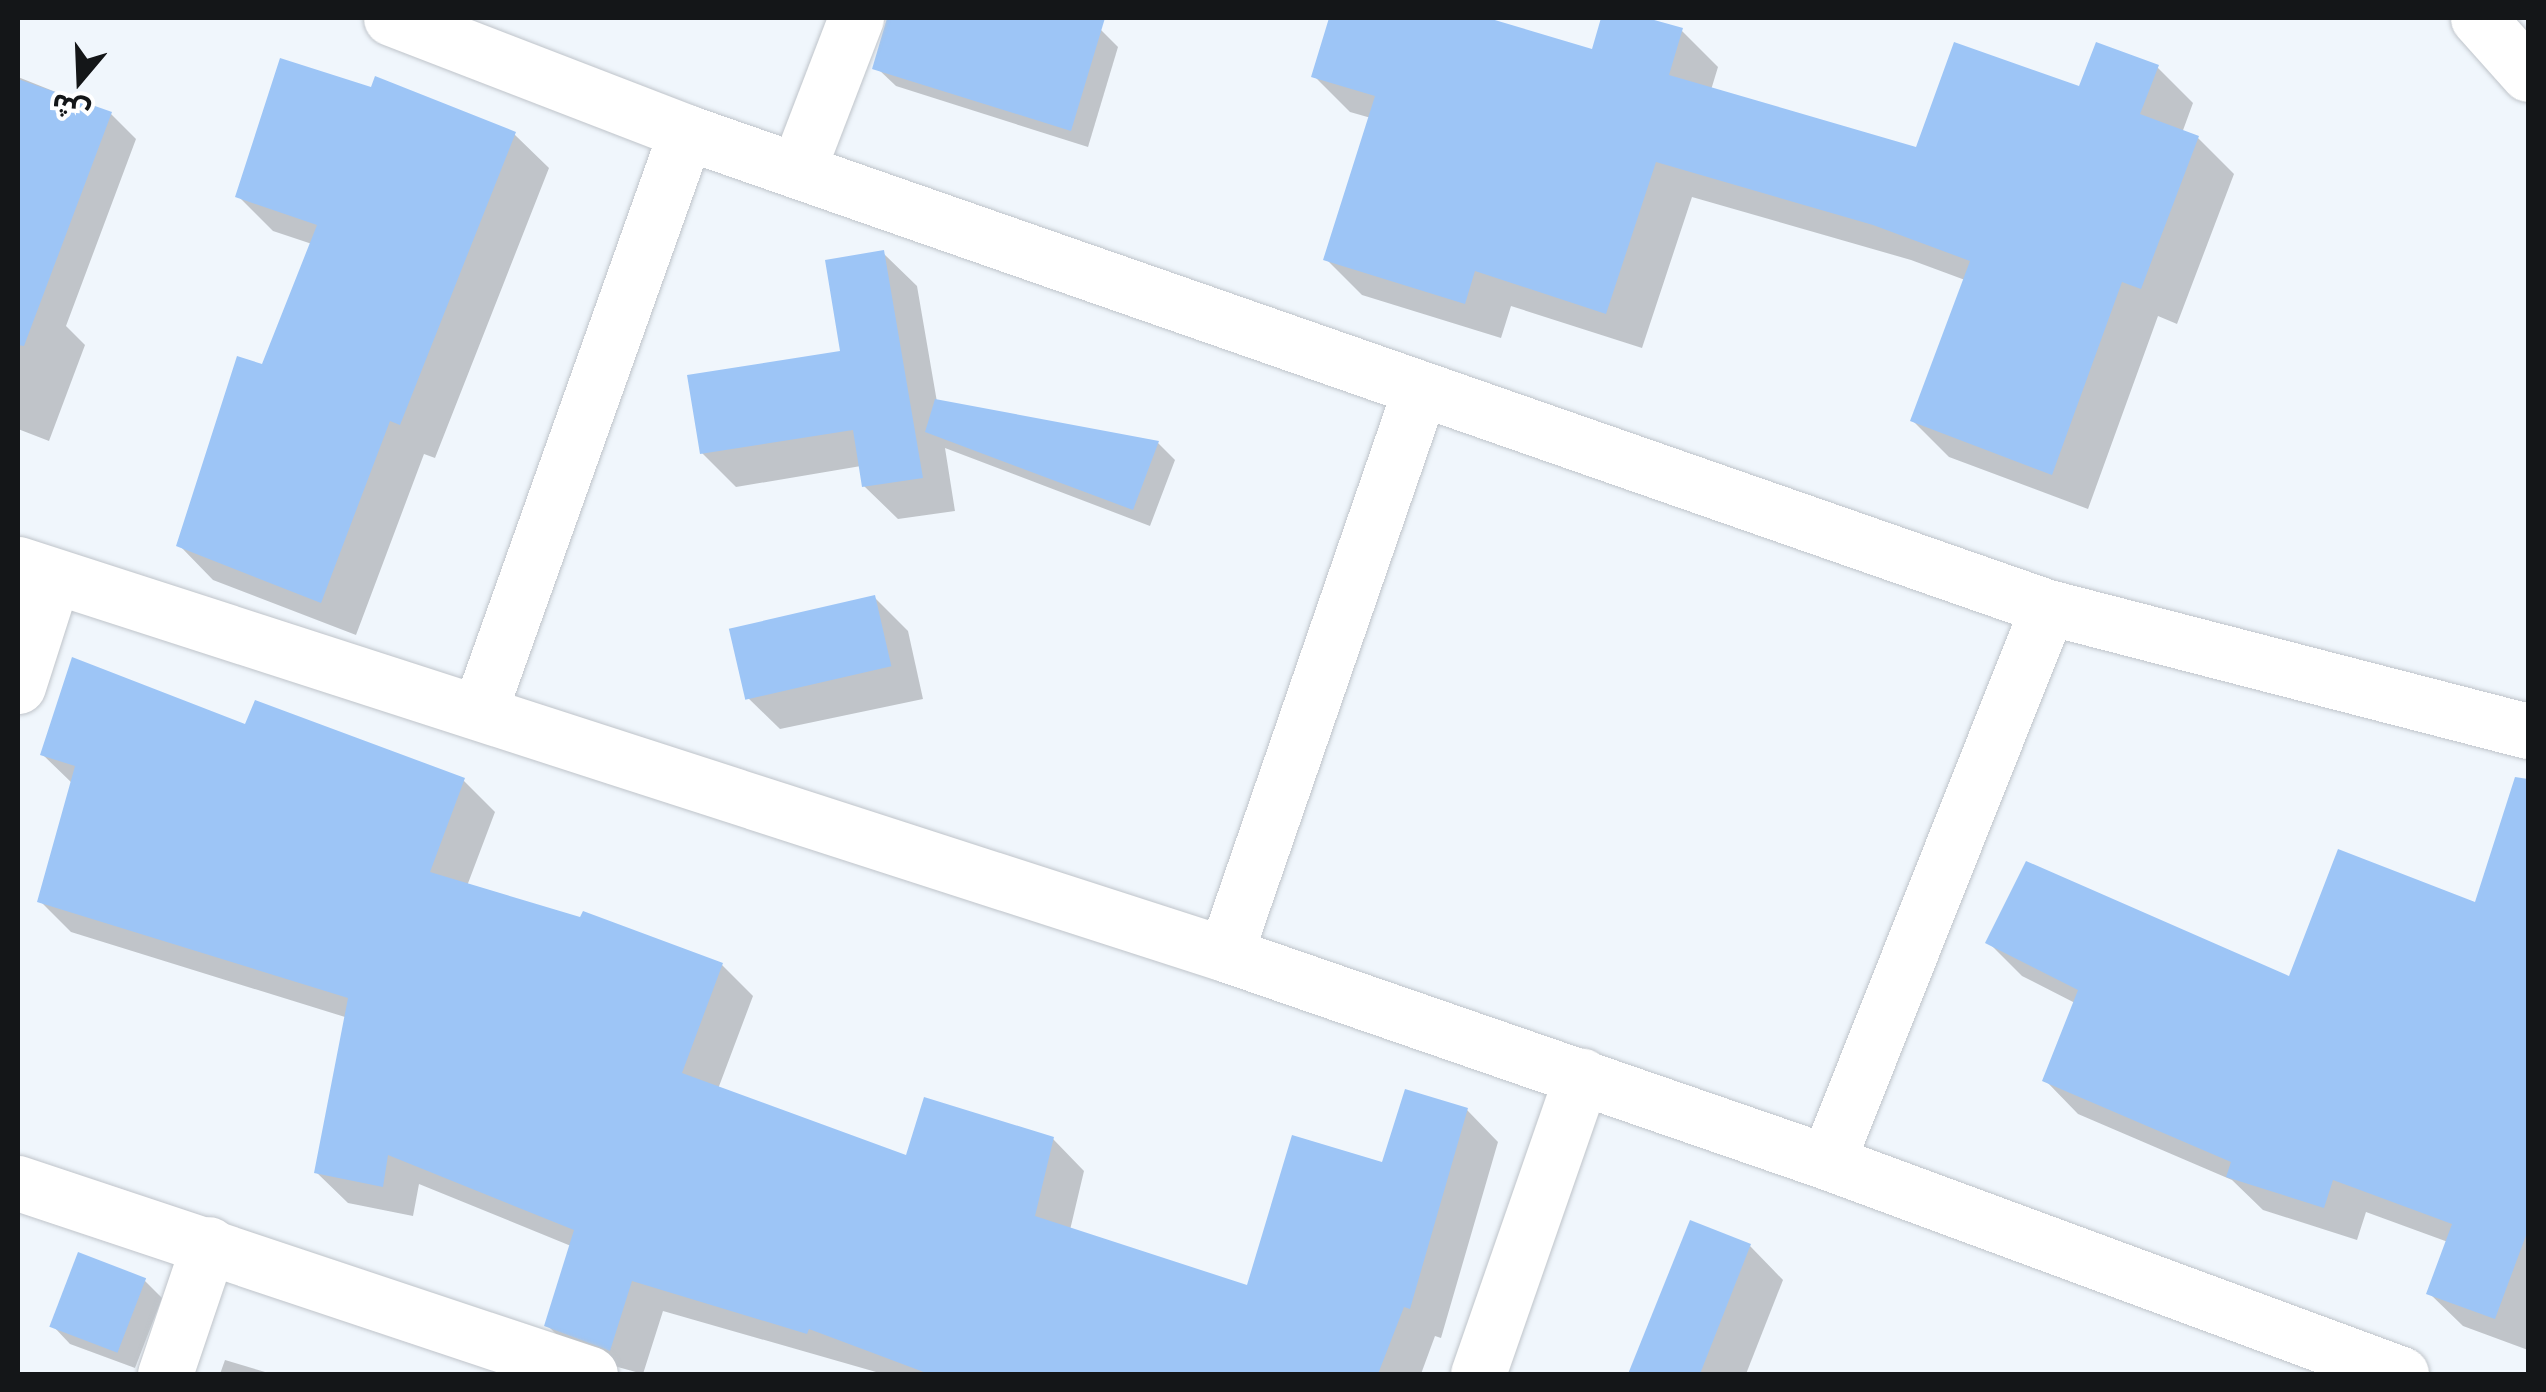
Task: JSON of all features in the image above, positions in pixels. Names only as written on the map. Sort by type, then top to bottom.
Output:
[{"type":"street","points":[[391,18],[686,132],[2048,606],[2528,731]]},
{"type":"street","points":[[798,169],[856,18]]},
{"type":"street","points":[[2478,18],[2528,74]]},
{"type":"street","points":[[480,712],[686,132]]},
{"type":"street","points":[[1226,954],[1420,390]]},
{"type":"street","points":[[18,686],[35,570],[1226,954],[1827,1162],[2401,1374]]},
{"type":"street","points":[[1827,1162],[2048,606]]},
{"type":"street","points":[[1478,1374],[1582,1076]]},
{"type":"street","points":[[18,1183],[590,1374]]},
{"type":"street","points":[[165,1374],[209,1244]]},
{"type":"building","points":[[887,18],[1105,18],[1071,131],[872,69]]},
{"type":"building","points":[[1329,18],[1488,18],[1592,49],[1601,18],[1647,18],[1683,28],[1669,75],[1916,147],[1954,42],[2079,86],[2096,42],[2159,65],[2140,114],[2199,136],[2141,289],[2122,282],[2052,475],[1910,421],[1970,261],[1873,225],[1656,162],[1606,314],[1475,271],[1465,304],[1323,260],[1375,96],[1311,77]]},
{"type":"building","points":[[280,58],[371,87],[375,76],[516,132],[400,425],[390,421],[321,603],[176,546],[237,356],[262,364],[317,225],[235,197]]},
{"type":"building","points":[[18,79],[112,112],[24,346],[18,345]]},
{"type":"building","points":[[884,250],[923,478],[862,487],[853,430],[700,454],[687,375],[840,351],[825,260]]},
{"type":"building","points":[[935,399],[1159,441],[1133,510],[925,432]]},
{"type":"building","points":[[875,595],[891,666],[745,700],[729,629]]},
{"type":"building","points":[[72,657],[245,724],[255,700],[465,778],[430,872],[580,917],[583,911],[723,963],[682,1073],[906,1155],[924,1097],[1054,1137],[1035,1216],[1247,1285],[1292,1135],[1382,1162],[1405,1089],[1468,1108],[1410,1309],[1404,1307],[1378,1374],[929,1374],[809,1329],[807,1334],[632,1281],[610,1351],[544,1326],[574,1230],[388,1155],[383,1187],[314,1173],[348,998],[37,902],[75,766],[40,755]]},
{"type":"building","points":[[2515,777],[2528,779],[2528,1230],[2495,1319],[2426,1294],[2452,1224],[2333,1180],[2324,1208],[2226,1177],[2231,1162],[2042,1081],[2078,990],[1985,943],[2026,861],[2289,976],[2338,849],[2475,902]]},
{"type":"building","points":[[1690,1220],[1751,1244],[1700,1374],[1628,1374]]},
{"type":"building","points":[[78,1252],[146,1278],[117,1353],[49,1327]]}]
